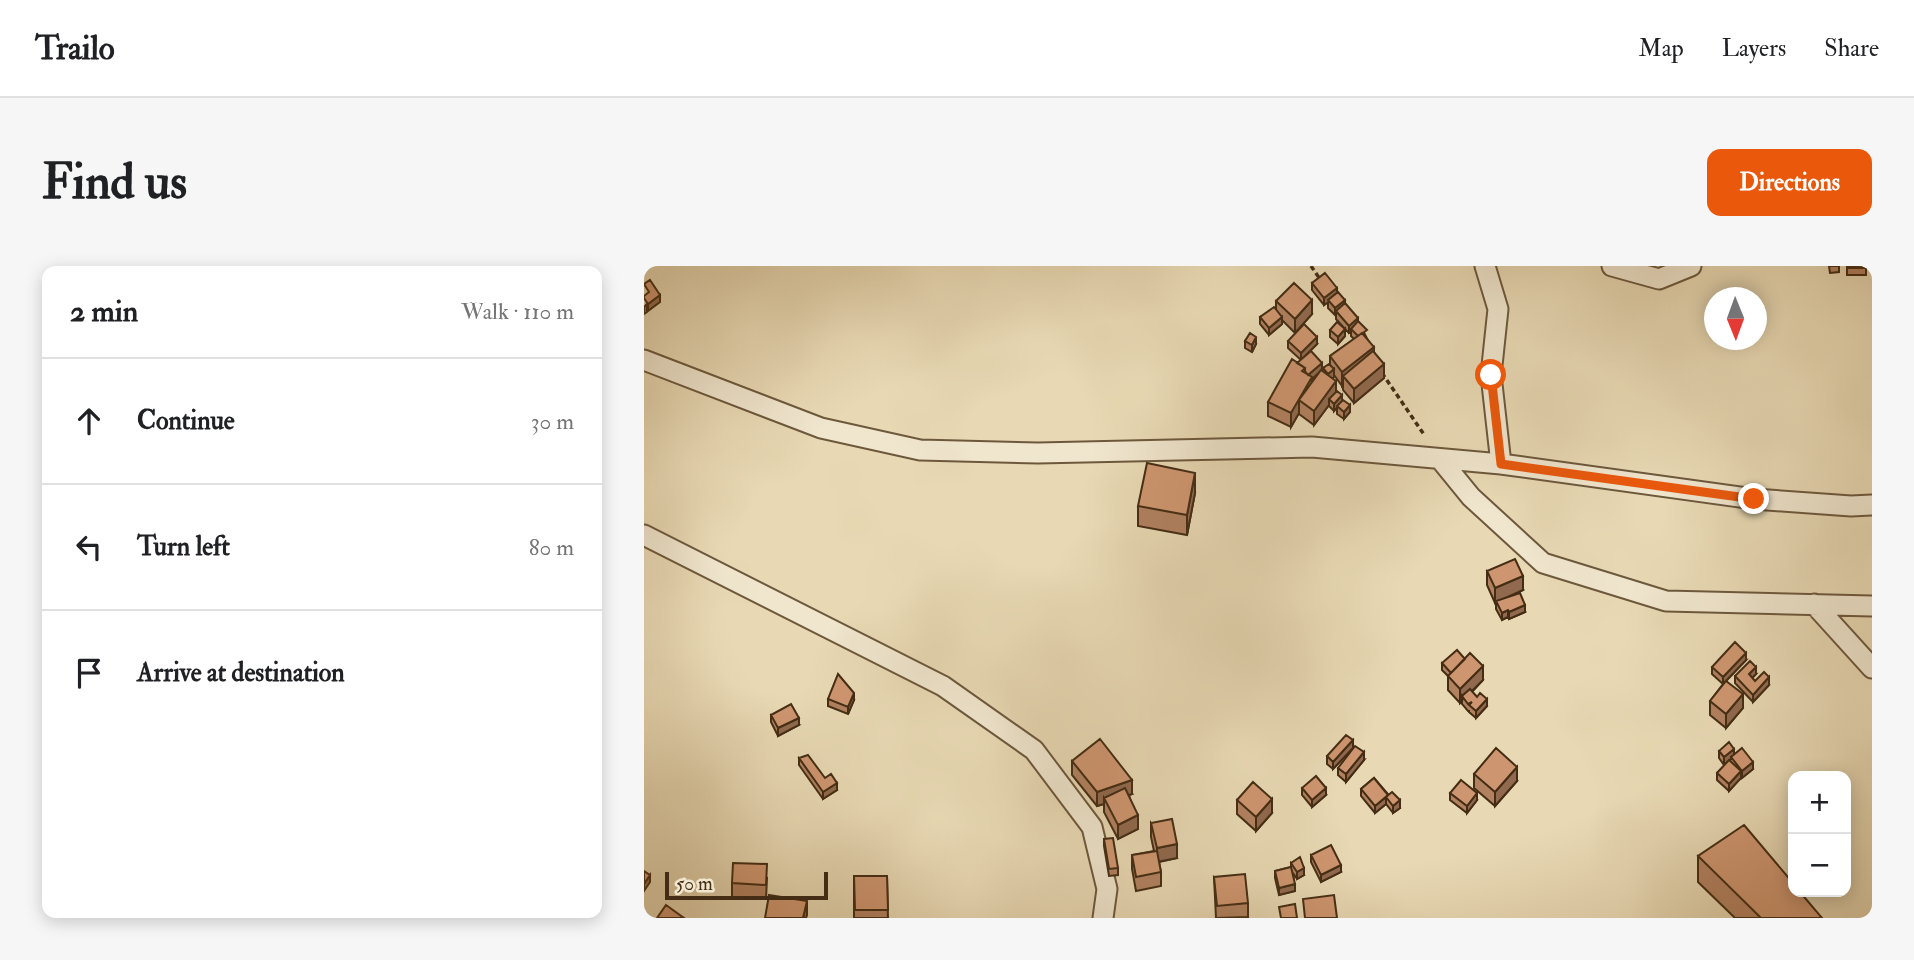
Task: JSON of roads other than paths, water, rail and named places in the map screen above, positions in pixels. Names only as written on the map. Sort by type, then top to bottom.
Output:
[{"type":"street","points":[[1485,266],[1498,309],[1491,375],[1501,464]]},
{"type":"street","points":[[1612,266],[1659,279],[1690,266]]},
{"type":"street","points":[[644,360],[821,428],[920,450],[1038,453],[1312,447],[1501,464],[1754,499],[1872,505]]},
{"type":"street","points":[[1440,459],[1471,497],[1543,564],[1667,601],[1872,606]]},
{"type":"street","points":[[644,535],[943,686],[1034,750],[1092,827],[1107,889],[1103,918]]},
{"type":"street","points":[[1814,604],[1872,667]]}]
